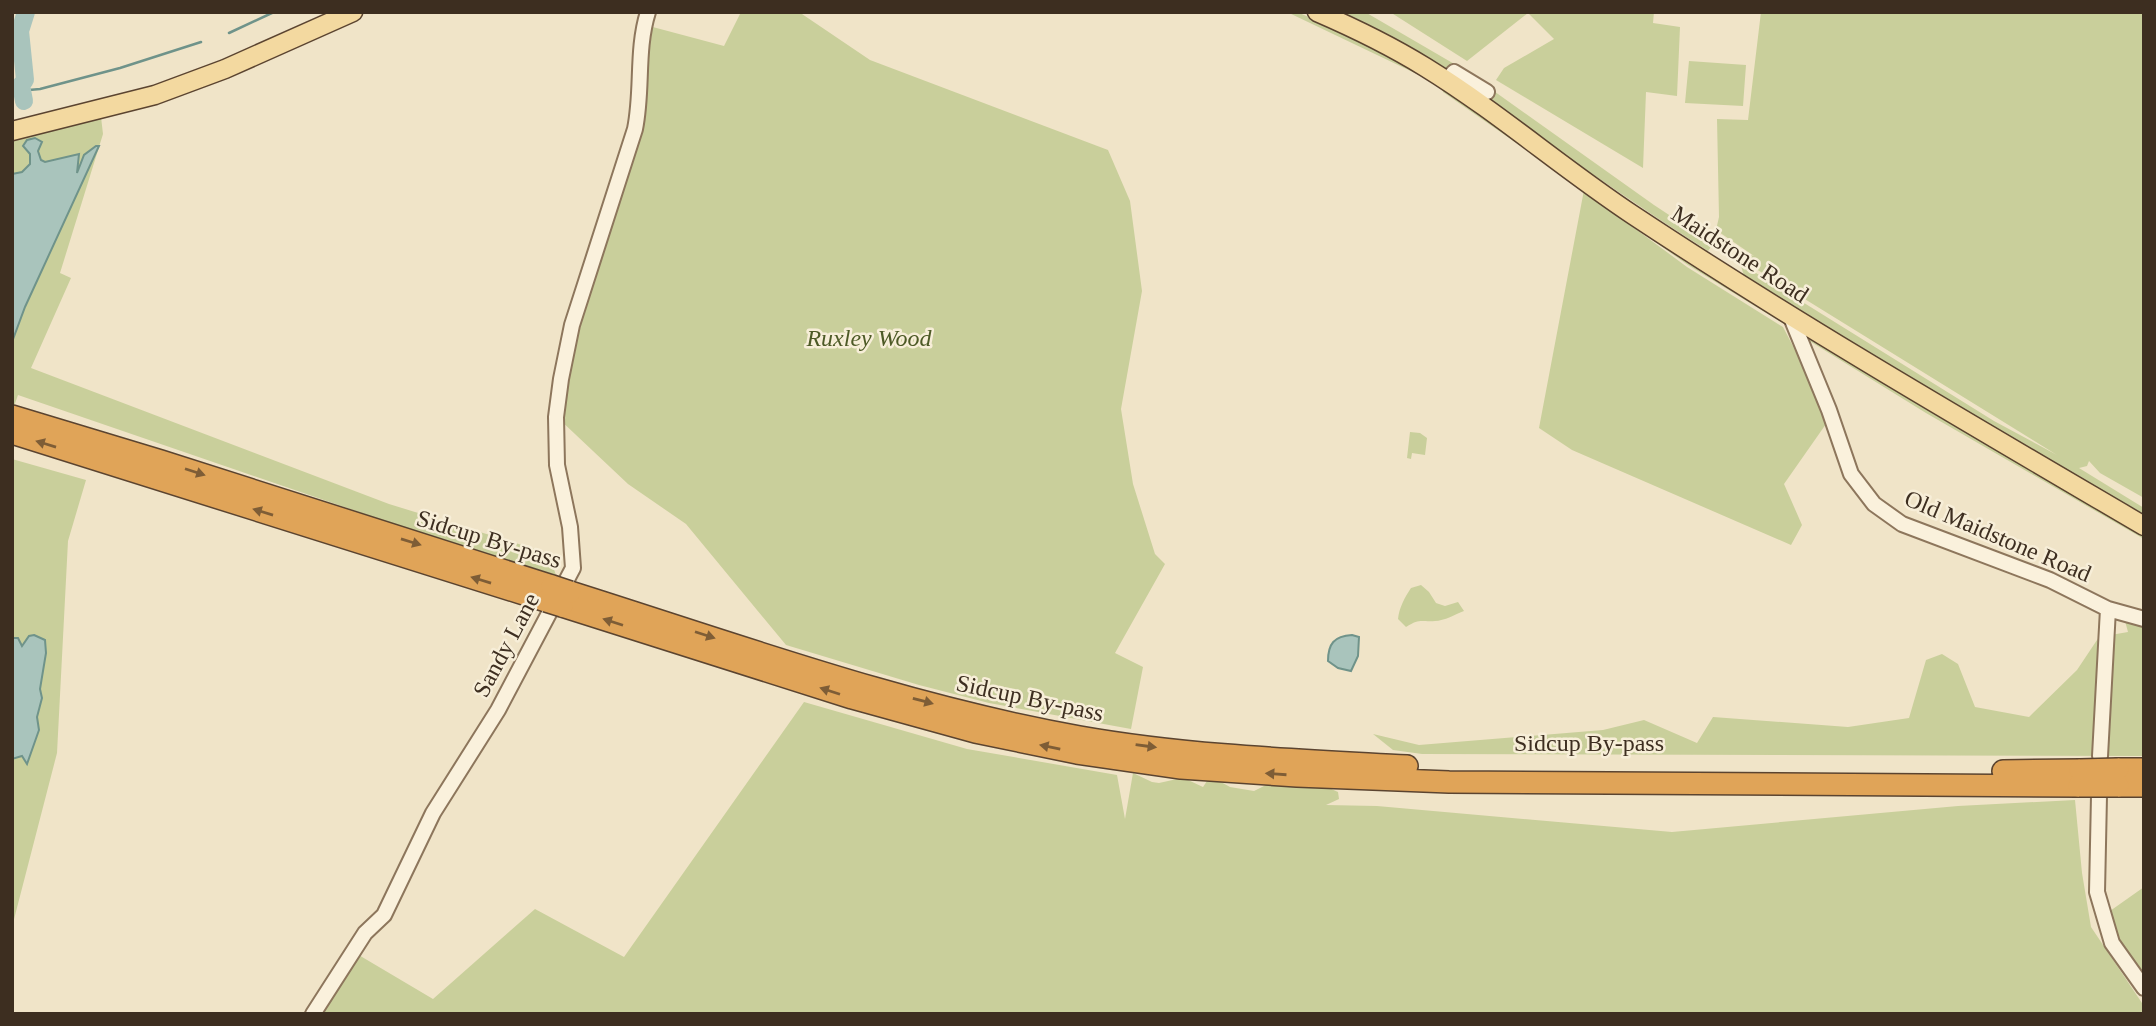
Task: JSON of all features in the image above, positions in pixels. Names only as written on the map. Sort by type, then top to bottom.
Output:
[{"type":"highway","name":"Sidcup By-pass","points":[[13,408],[99,434],[161,461],[558,596]]},
{"type":"highway","name":"Sidcup By-pass","points":[[12,433],[857,683],[979,716],[1081,737],[1182,752],[1445,769],[2080,778],[2111,784]]},
{"type":"highway","points":[[2111,784],[2144,769]]},
{"type":"highway","points":[[2111,784],[2144,786]]},
{"type":"main road","name":"Maidstone Road","points":[[1317,12],[1381,43],[1446,81],[1630,213],[1790,316],[2144,527]]},
{"type":"main road","points":[[12,123],[97,103],[242,57],[250,59],[345,13]]},
{"type":"main road","points":[[12,131],[155,95],[345,13]]},
{"type":"main road","points":[[97,103],[100,105],[195,77],[197,79]]},
{"type":"street","name":"Sandy Lane","points":[[313,1014],[365,933],[384,915],[433,813],[498,710],[573,568],[570,527],[557,465],[556,417],[561,379],[572,325],[635,129],[639,108],[642,29],[648,12]]},
{"type":"street","points":[[1446,81],[1454,72],[1486,92]]},
{"type":"street","name":"Old Maidstone Road","points":[[1790,316],[1829,410],[1851,474],[1874,504],[1902,524],[2050,580],[2108,609],[2144,620]]},
{"type":"street","points":[[2100,756],[2108,609]]},
{"type":"street","points":[[2111,784],[2096,892],[2112,943],[2144,988]]},
{"type":"green space","name":"Ruxley Wood","points":[[741,12],[799,12],[870,60],[1108,150],[1130,201],[1142,291],[1121,409],[1133,484],[1155,554],[1165,564],[1115,653],[1143,667],[1131,729],[989,703],[786,645],[686,524],[628,484],[558,418],[574,326],[631,150],[649,26],[724,46]]},
{"type":"green space","points":[[1287,12],[1297,12],[1339,30],[1440,84],[1623,216],[1780,317],[1784,324],[1688,265],[1610,210],[1687,267],[1783,327],[1805,369],[1826,424],[1784,484],[1802,525],[1791,545],[1572,450],[1539,428],[1584,190],[1443,92],[1442,86]]},
{"type":"green space","points":[[1334,12],[1365,12],[1456,65],[1448,74]]},
{"type":"green space","points":[[1390,12],[1654,12],[1653,23],[1680,27],[1677,96],[1646,92],[1643,168],[1496,80],[1504,68],[1554,39],[1528,13],[1467,61]]},
{"type":"green space","points":[[1761,12],[2144,12],[2144,498],[2100,473],[2089,461],[2087,466],[2079,468],[2144,508],[2144,520],[1745,279],[1740,263],[1994,421],[2057,455],[1748,264],[1751,255],[1754,256],[1716,230],[1719,217],[1717,119],[1748,120]]},
{"type":"green space","points":[[1689,61],[1746,65],[1743,106],[1685,103]]},
{"type":"green space","points":[[1491,89],[1713,244],[1708,251],[1622,195],[1482,97]]},
{"type":"green space","points":[[101,117],[103,134],[60,273],[71,278],[31,368],[389,504],[548,553],[556,575],[388,522],[18,395],[12,412],[12,138]]},
{"type":"green space","points":[[1803,333],[2144,539],[1926,413],[1803,337]]},
{"type":"green space","points":[[1410,432],[1420,433],[1427,438],[1425,455],[1412,453],[1411,459],[1407,458]]},
{"type":"green space","points":[[12,459],[86,480],[68,541],[57,753],[12,927]]},
{"type":"green space","points":[[1421,585],[1436,603],[1445,606],[1458,602],[1464,611],[1442,620],[1418,621],[1406,627],[1398,619],[1401,607],[1411,588]]},
{"type":"green space","points":[[2125,621],[2144,627],[2144,756],[1422,754],[1393,750],[1373,734],[1419,745],[1603,730],[1644,720],[1697,743],[1713,717],[1848,727],[1909,718],[1926,660],[1942,654],[1958,664],[1975,707],[2029,717],[2077,670],[2099,637],[2128,632]]},
{"type":"green space","points":[[804,702],[967,749],[1117,775],[1125,819],[1133,773],[1159,783],[1177,779],[1188,780],[1203,787],[1207,781],[1254,791],[1268,784],[1329,788],[1338,792],[1339,799],[1326,805],[1377,806],[1672,832],[1958,806],[2075,800],[2082,873],[2091,927],[2144,1006],[2144,1014],[317,1014],[357,954],[433,999],[535,909],[624,957]]},
{"type":"green space","points":[[2144,887],[2144,975],[2117,939],[2110,911]]},
{"type":"water","points":[[35,138],[42,142],[38,151],[41,160],[45,162],[79,154],[77,173],[84,155],[99,146],[25,307],[12,342],[12,174],[22,172],[30,164],[30,154],[23,146],[27,140]]},
{"type":"water","points":[[34,635],[45,640],[46,653],[40,689],[42,698],[37,717],[39,730],[27,764],[22,756],[12,759],[12,638],[18,638],[22,646],[29,636]]},
{"type":"water","points":[[1352,635],[1359,637],[1358,656],[1351,671],[1338,668],[1328,661],[1333,642]]},
{"type":"waterway","points":[[24,101],[21,85],[25,80],[20,31],[26,12]]},
{"type":"waterway","points":[[229,33],[274,12]]},
{"type":"waterway","points":[[12,96],[21,85],[29,90],[40,89],[120,68],[201,42]]}]
